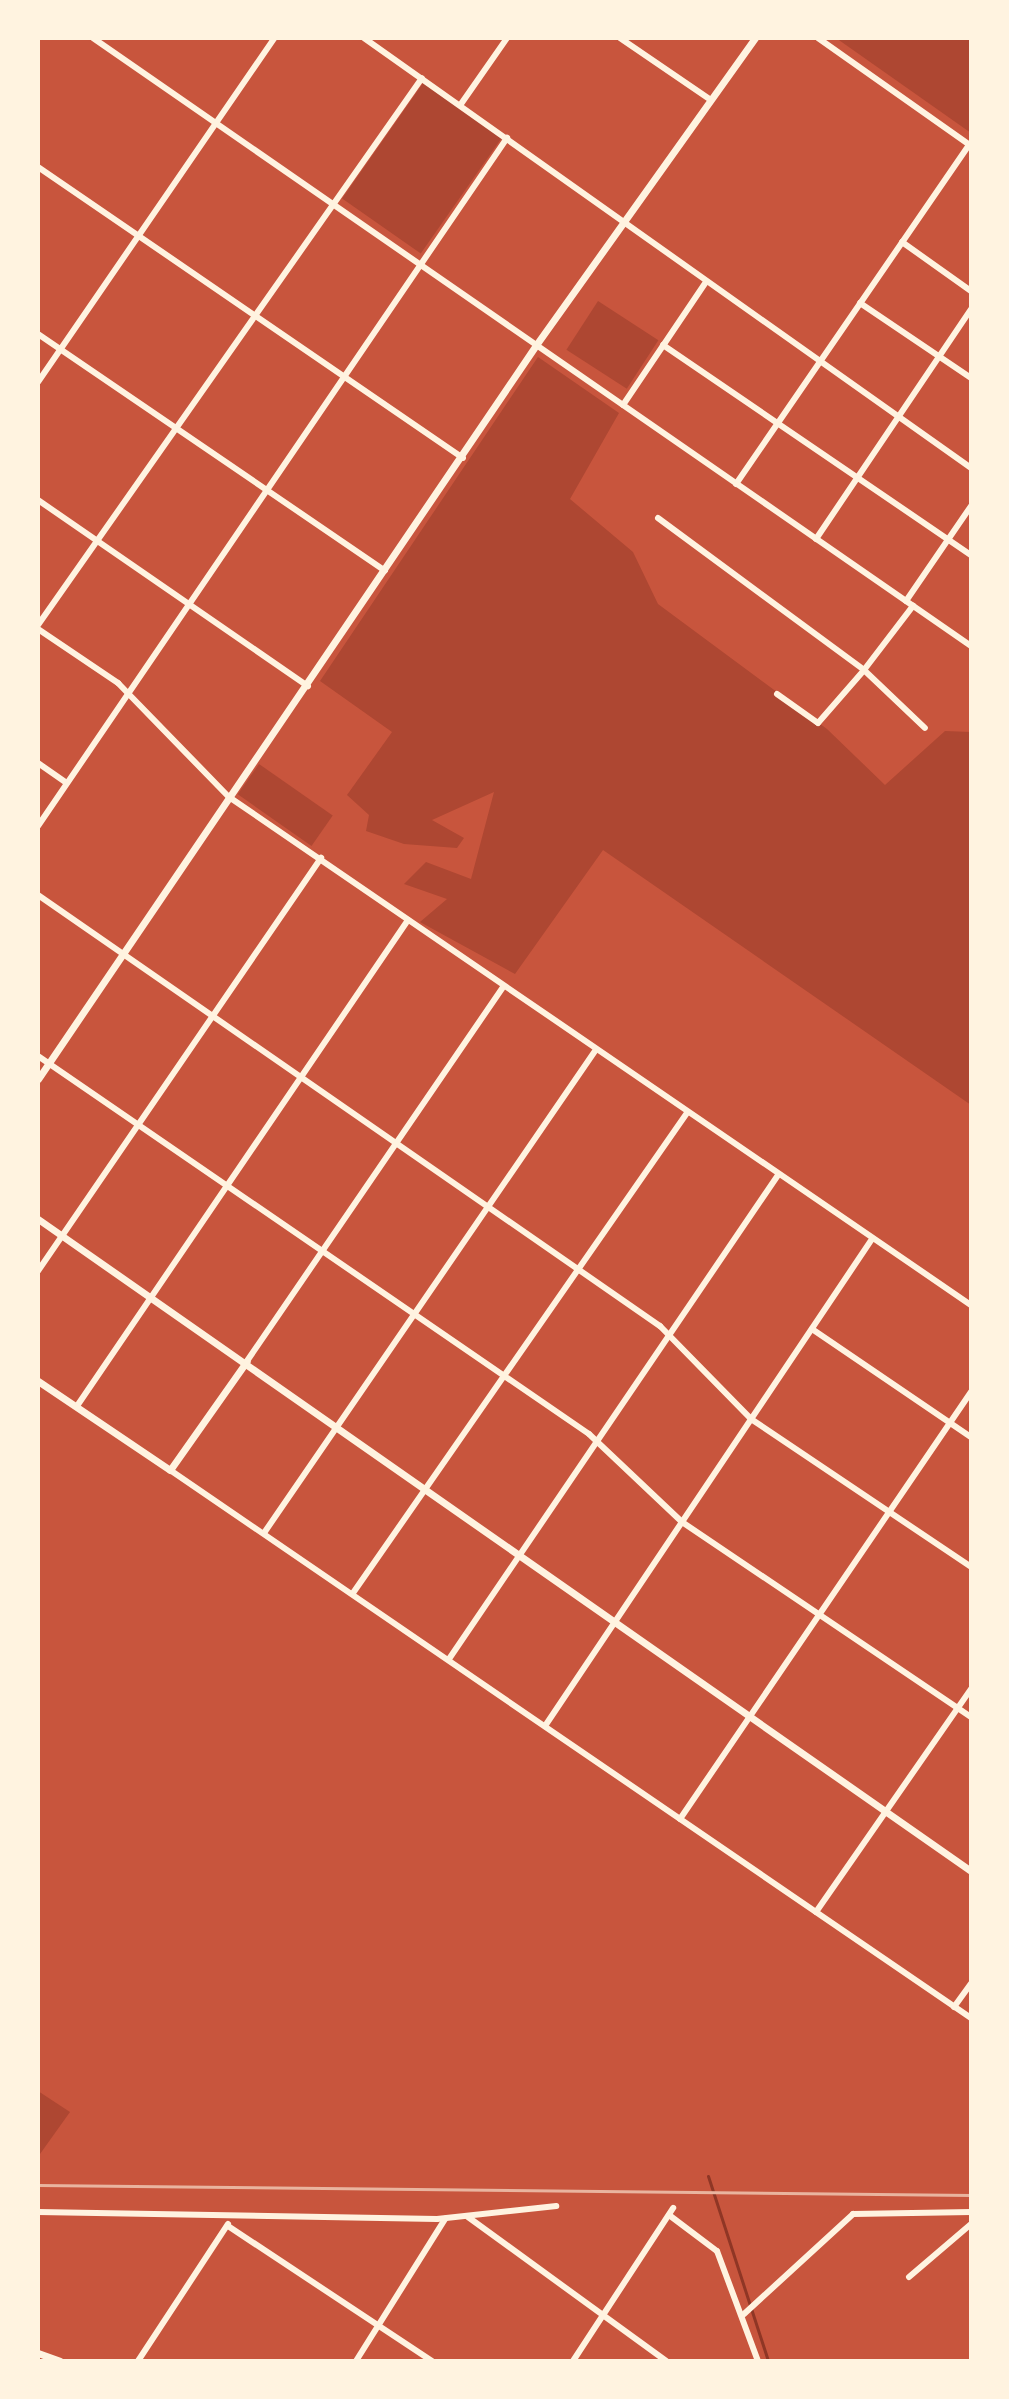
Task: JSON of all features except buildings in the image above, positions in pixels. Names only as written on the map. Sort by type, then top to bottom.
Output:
[{"type":"street","points":[[93,38],[971,646]]},
{"type":"street","points":[[38,382],[274,38]]},
{"type":"street","points":[[364,38],[971,468]]},
{"type":"street","points":[[461,104],[507,38]]},
{"type":"street","points":[[620,38],[711,100]]},
{"type":"street","points":[[38,1079],[463,458],[536,345],[755,38]]},
{"type":"street","points":[[736,484],[970,145],[818,38]]},
{"type":"street","points":[[422,78],[38,627],[129,694],[229,797],[595,1051],[971,1305]]},
{"type":"street","points":[[38,826],[424,266],[507,138]]},
{"type":"street","points":[[38,167],[463,458]]},
{"type":"street","points":[[902,242],[971,291]]},
{"type":"street","points":[[623,405],[706,282]]},
{"type":"street","points":[[860,303],[971,378]]},
{"type":"street","points":[[816,539],[855,476],[971,309]]},
{"type":"street","points":[[38,334],[385,571]]},
{"type":"street","points":[[663,345],[971,555]]},
{"type":"street","points":[[38,500],[308,686]]},
{"type":"street","points":[[906,601],[971,506]]},
{"type":"street","points":[[658,518],[864,670],[925,728]]},
{"type":"street","points":[[777,694],[821,723],[913,606]]},
{"type":"street","points":[[38,763],[67,783]]},
{"type":"street","points":[[38,1271],[321,858]]},
{"type":"street","points":[[38,895],[670,1333],[751,1419],[971,1567]]},
{"type":"street","points":[[77,1406],[408,920]]},
{"type":"street","points":[[170,1470],[503,987]]},
{"type":"street","points":[[264,1533],[595,1051]]},
{"type":"street","points":[[38,1056],[505,1374],[597,1441],[682,1522],[971,1717]]},
{"type":"street","points":[[353,1593],[687,1113]]},
{"type":"street","points":[[449,1659],[778,1175]]},
{"type":"street","points":[[38,1219],[340,1424],[613,1622],[971,1871]]},
{"type":"street","points":[[545,1726],[872,1239]]},
{"type":"street","points":[[812,1329],[971,1437]]},
{"type":"street","points":[[38,1381],[353,1593],[971,2018]]},
{"type":"street","points":[[680,1819],[971,1392]]},
{"type":"street","points":[[816,1912],[971,1689]]},
{"type":"street","points":[[954,2007],[971,1984]]},
{"type":"street","points":[[38,2212],[445,2219],[556,2206]]},
{"type":"street","points":[[573,2361],[671,2211],[715,2246],[746,2313],[758,2361]]},
{"type":"street","points":[[746,2313],[857,2213],[971,2212]]},
{"type":"street","points":[[138,2361],[228,2226],[229,2217]]},
{"type":"street","points":[[468,2217],[666,2361]]},
{"type":"street","points":[[356,2361],[445,2219]]},
{"type":"street","points":[[909,2277],[971,2224]]},
{"type":"street","points":[[228,2226],[432,2361]]},
{"type":"street","points":[[38,2353],[60,2361]]},
{"type":"shaded area","points":[[836,38],[971,38],[971,133]]},
{"type":"shaded area","points":[[423,83],[502,138],[421,254],[342,199]]},
{"type":"shaded area","points":[[598,301],[658,340],[627,389],[566,350]]},
{"type":"shaded area","points":[[538,357],[619,413],[570,499],[633,552],[658,604],[827,729],[885,785],[945,731],[971,732],[971,1105],[603,850],[515,974],[420,922],[447,899],[404,884],[426,862],[471,879],[494,792],[432,820],[464,838],[457,848],[404,844],[366,831],[369,815],[347,795],[392,732],[320,681]]},
{"type":"shaded area","points":[[259,764],[333,816],[312,846],[238,794]]},
{"type":"shaded area","points":[[38,2091],[70,2112],[40,2154],[38,2154]]},
{"type":"waterway","points":[[708,2176],[768,2361]]},
{"type":"railway","points":[[38,2185],[971,2195]]}]
